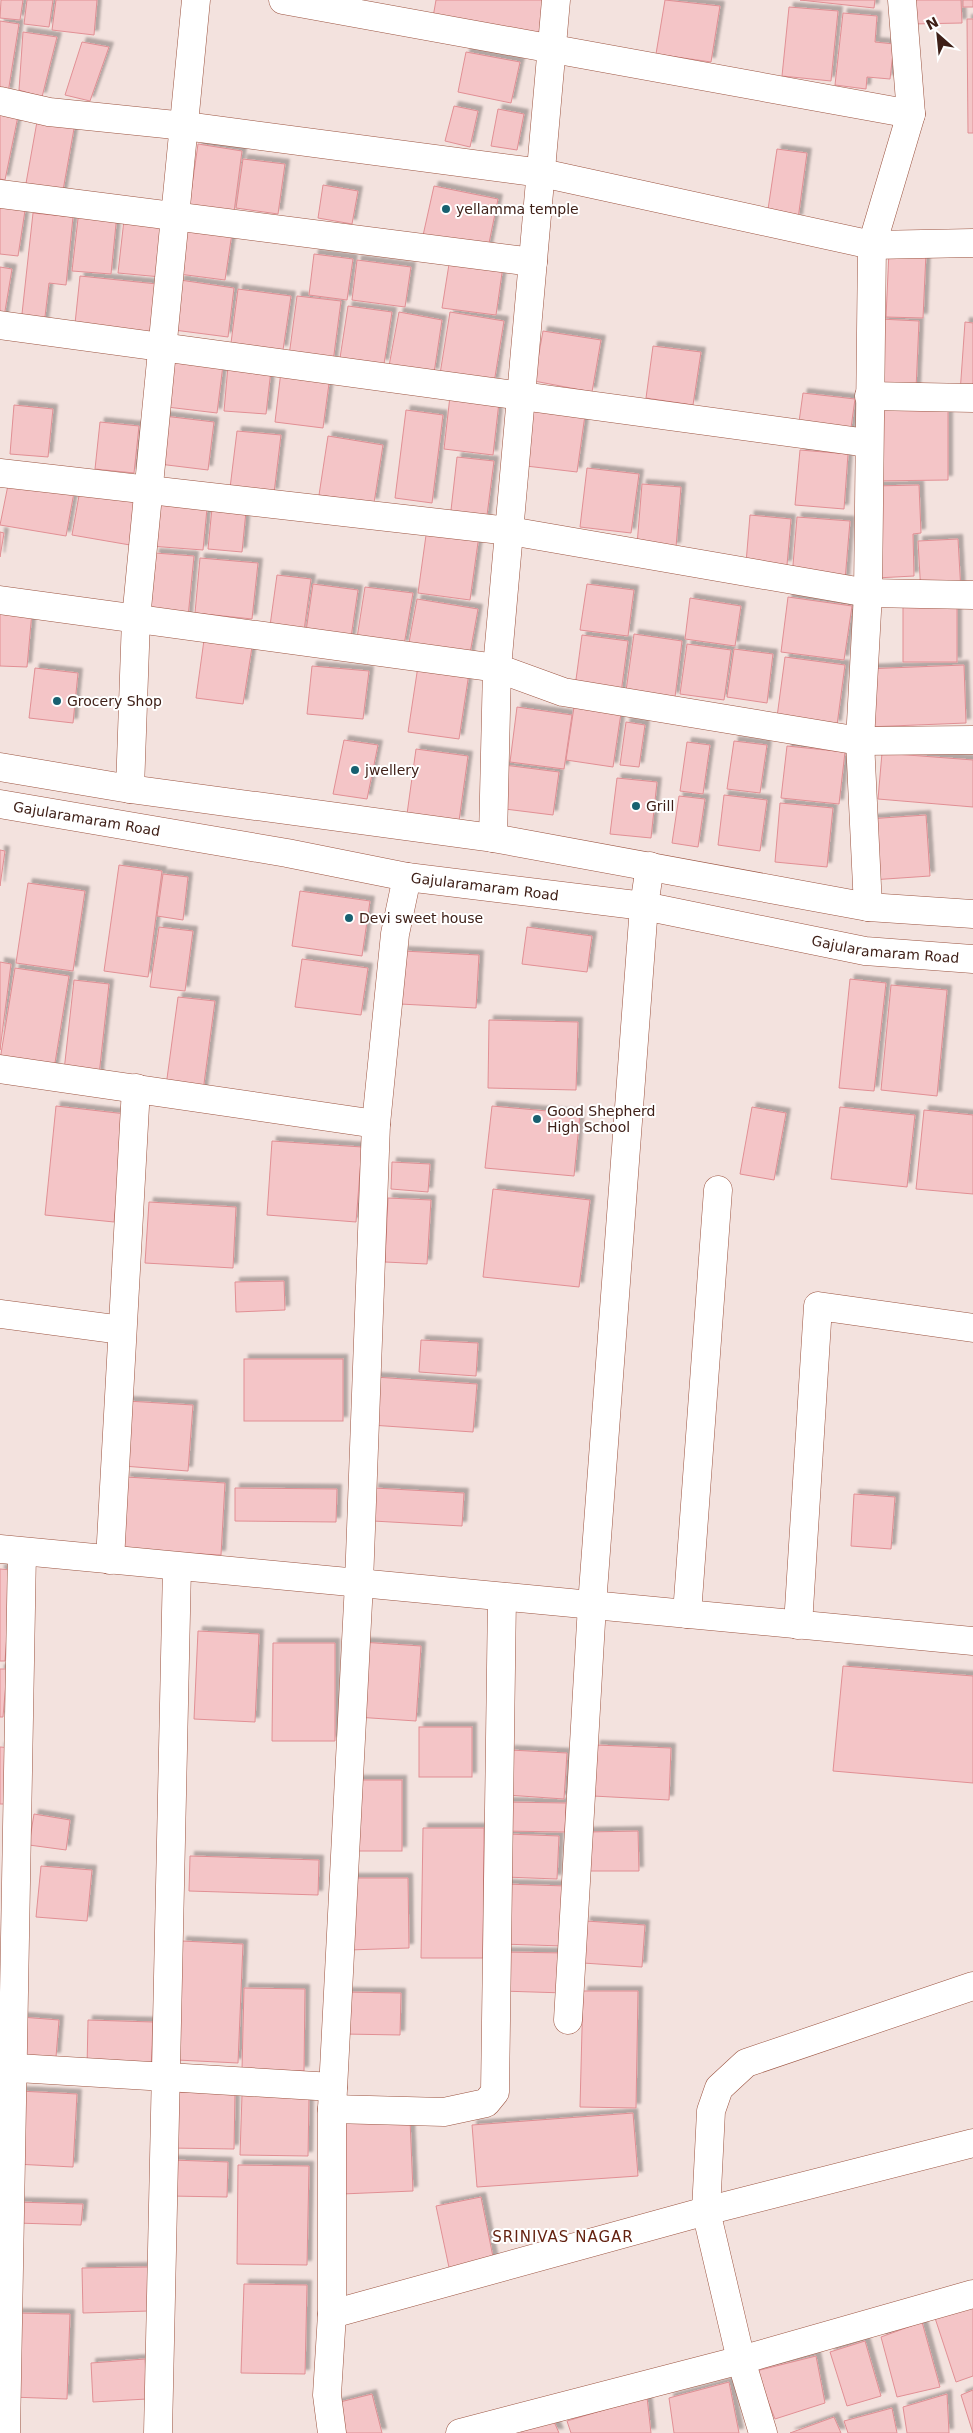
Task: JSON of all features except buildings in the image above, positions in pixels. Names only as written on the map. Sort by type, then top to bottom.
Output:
[{"type":"street","points":[[130,789],[136,619],[186,126],[196,0]]},
{"type":"street","points":[[283,0],[911,114]]},
{"type":"street","points":[[493,838],[498,668],[556,0]]},
{"type":"street","points":[[868,907],[860,741],[868,593],[868,443],[872,245],[911,114],[902,0]]},
{"type":"street","points":[[0,101],[49,112],[186,126],[542,173],[872,245],[973,243]]},
{"type":"street","points":[[0,194],[533,262]]},
{"type":"street","points":[[0,325],[868,443]]},
{"type":"street","points":[[869,396],[973,398]]},
{"type":"street","points":[[0,473],[510,531],[868,593],[973,595]]},
{"type":"street","points":[[0,600],[498,668],[563,692],[860,741],[973,740]]},
{"type":"street","points":[[0,767],[130,789],[493,838],[868,907],[973,914]]},
{"type":"street","name":"Gajularamaram Road","points":[[0,804],[287,852],[407,877],[644,906],[865,951],[973,958]]},
{"type":"street","points":[[568,2020],[592,1605],[644,906],[650,866]]},
{"type":"street","points":[[332,2433],[327,2395],[332,2314],[332,2098],[359,1584],[376,1124],[395,934],[407,877]]},
{"type":"street","points":[[0,1069],[376,1124]]},
{"type":"street","points":[[110,1560],[136,1088]]},
{"type":"street","points":[[687,1614],[718,1190]]},
{"type":"street","points":[[798,1625],[818,1306],[973,1328]]},
{"type":"street","points":[[0,1314],[122,1330]]},
{"type":"street","points":[[6,2433],[6,2067],[11,1551],[973,1641]]},
{"type":"street","points":[[158,2433],[178,1566]]},
{"type":"street","points":[[6,2067],[165,2078],[444,2112],[470,2108],[486,2103],[495,2092],[502,1597]]},
{"type":"street","points":[[763,2433],[741,2360],[706,2211],[711,2111],[719,2088],[730,2075],[746,2063],[973,1986]]},
{"type":"street","points":[[332,2314],[706,2211],[973,2142]]},
{"type":"street","points":[[460,2433],[741,2360],[973,2294]]},
{"type":"place","name":"yellamma temple","points":[[446,209]]},
{"type":"place","name":"Grocery Shop","points":[[57,701]]},
{"type":"place","name":"jwellery","points":[[355,770]]},
{"type":"place","name":"Grill","points":[[636,806]]},
{"type":"place","name":"Devi sweet house","points":[[349,918]]},
{"type":"place","name":"Good Shepherd High School","points":[[537,1119]]},
{"type":"district","name":"SRINIVAS NAGAR","points":[[563,2237]]}]
